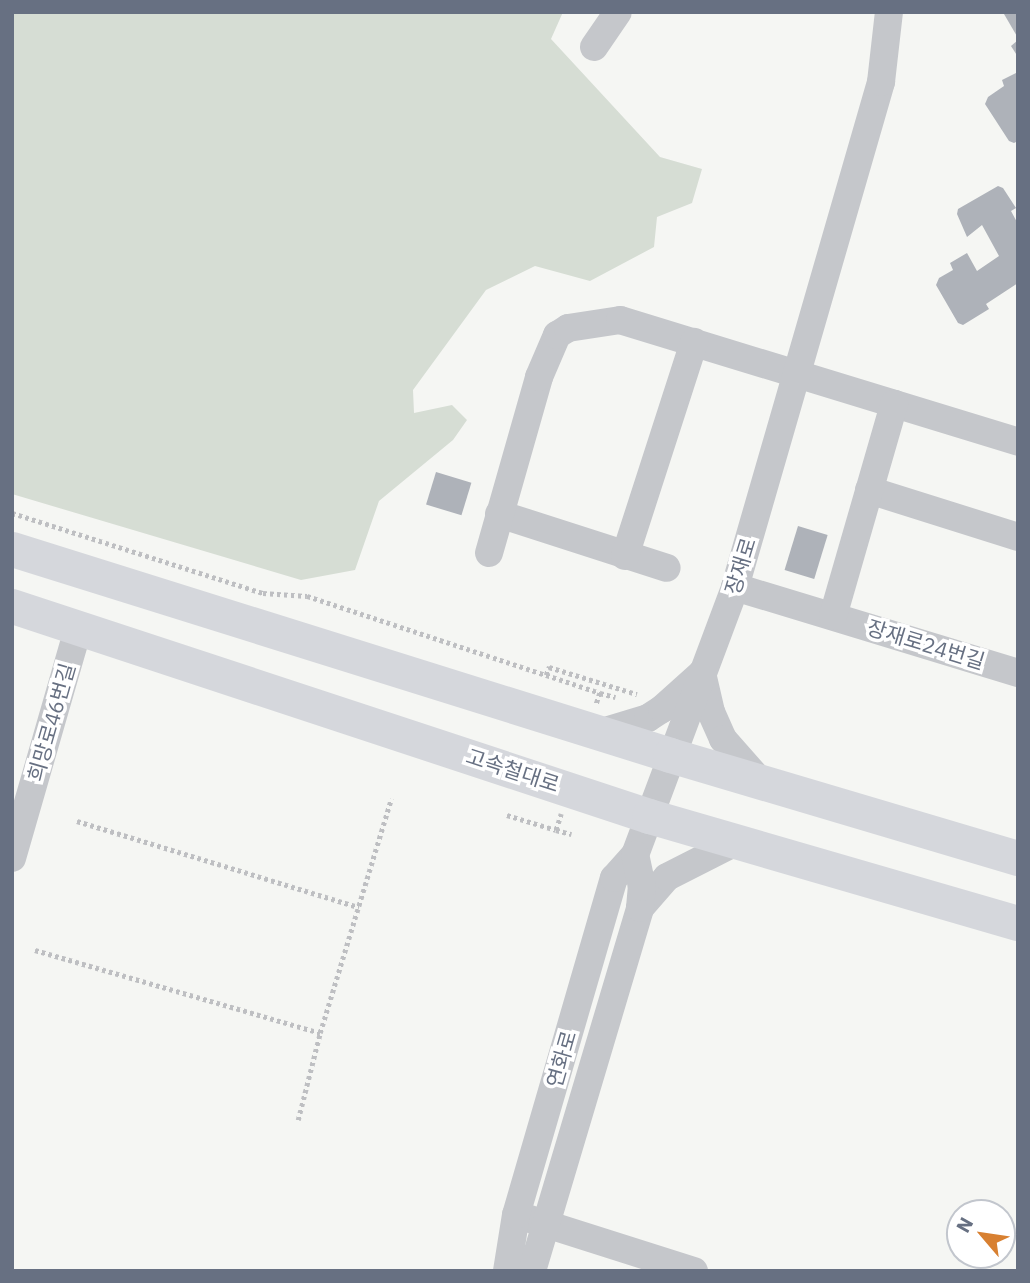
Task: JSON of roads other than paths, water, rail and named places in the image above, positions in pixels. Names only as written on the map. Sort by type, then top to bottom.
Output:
[{"type":"main road","points":[[12,549],[670,755],[1018,858]]},
{"type":"main road","name":"고속철대로","points":[[12,606],[649,816],[1018,923]]},
{"type":"street","points":[[594,47],[618,12]]},
{"type":"street","name":"장재로","points":[[670,755],[735,587],[798,373],[881,82],[888,12]]},
{"type":"street","points":[[489,553],[539,377],[557,335],[568,328],[620,320],[1018,442]]},
{"type":"street","points":[[625,555],[694,342]]},
{"type":"street","points":[[834,616],[894,404]]},
{"type":"street","points":[[869,490],[1018,537]]},
{"type":"street","points":[[499,514],[667,568]]},
{"type":"street","name":"장재로24번길","points":[[735,587],[1018,673]]},
{"type":"street","name":"희망로46번길","points":[[12,858],[79,626]]},
{"type":"street","points":[[599,733],[655,714],[702,673],[711,712],[723,739],[760,781]]},
{"type":"street","name":"연화로","points":[[507,1271],[516,1215],[614,877],[635,855],[670,755]]},
{"type":"street","points":[[640,908],[667,877],[738,841]]},
{"type":"street","name":"연화로","points":[[531,1271],[640,908],[642,887],[635,855]]},
{"type":"street","points":[[493,1271],[516,1215],[694,1271]]},
{"type":"street","points":[[541,1271],[547,1224]]}]
